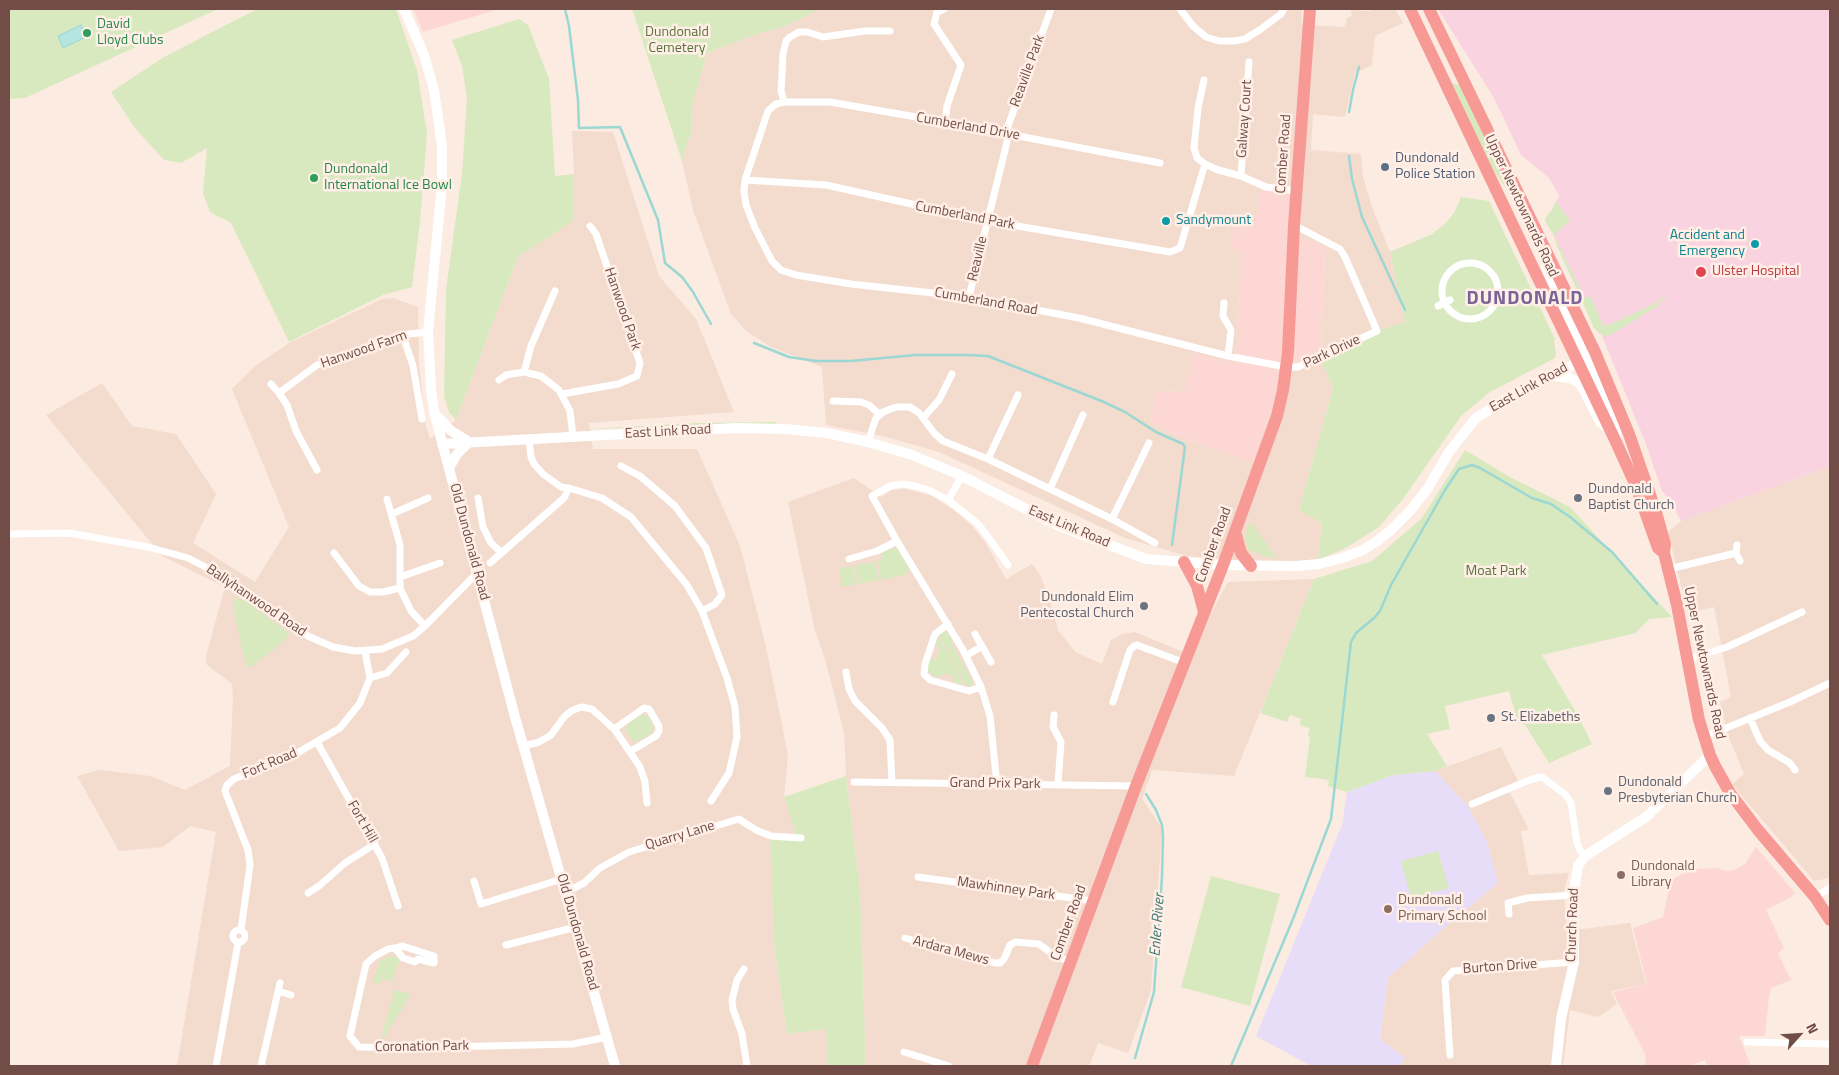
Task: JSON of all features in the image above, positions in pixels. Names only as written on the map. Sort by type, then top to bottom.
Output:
[{"type":"highway","name":"Comber Road","points":[[1032,1066],[1136,786],[1224,565],[1277,416],[1286,367],[1294,225],[1310,9]]},
{"type":"highway","name":"Upper Newtownards Road","points":[[1410,9],[1586,357],[1629,434],[1666,544],[1664,553],[1704,737],[1710,755],[1730,793],[1758,830],[1815,896],[1830,920]]},
{"type":"highway","name":"Upper Newtownards Road","points":[[1429,9],[1550,259],[1586,357],[1609,429],[1636,486],[1658,548],[1664,553]]},
{"type":"highway","points":[[1235,531],[1240,550],[1251,566]]},
{"type":"highway","points":[[1184,562],[1197,586],[1204,612]]},
{"type":"street","name":"Old Dundonald Road","points":[[404,9],[424,54],[434,90],[442,146],[442,184],[428,332],[434,412],[524,746],[615,1066]]},
{"type":"street","points":[[944,9],[937,12],[934,17],[934,24],[961,66],[947,106],[945,122]]},
{"type":"street","name":"Reaville Park","points":[[1007,134],[1008,126],[1051,9]]},
{"type":"street","points":[[1180,9],[1193,26],[1206,37],[1219,41],[1246,39],[1281,14],[1284,9]]},
{"type":"street","points":[[784,102],[781,91],[783,54],[786,41],[790,37],[799,32],[823,36],[865,31],[890,31]]},
{"type":"street","name":"Galway Court","points":[[1241,176],[1249,62]]},
{"type":"street","points":[[1204,80],[1198,108],[1194,148],[1197,158],[1218,170],[1241,176],[1266,187],[1297,191]]},
{"type":"street","name":"Cumberland Drive","points":[[745,180],[768,111],[776,104],[784,102],[830,102],[1160,163]]},
{"type":"street","name":"Reaville","points":[[969,297],[1007,134]]},
{"type":"street","name":"Cumberland Park","points":[[745,180],[826,185],[988,221],[1170,252],[1180,248],[1205,164]]},
{"type":"street","name":"Cumberland Road","points":[[745,180],[746,204],[772,261],[781,270],[796,275],[851,284],[969,297],[1079,318],[1228,356],[1286,367]]},
{"type":"street","name":"Park Drive","points":[[1286,367],[1298,367],[1377,331],[1340,249],[1294,225]]},
{"type":"street","name":"Hanwood Park","points":[[562,394],[618,384],[637,376],[640,363],[596,234],[590,226]]},
{"type":"street","points":[[1476,264],[1491,273],[1496,281],[1498,290],[1497,300],[1492,308],[1481,317],[1467,319],[1458,316],[1450,311],[1444,303],[1443,285],[1454,265],[1476,264]]},
{"type":"street","points":[[524,372],[531,346],[555,291]]},
{"type":"street","points":[[1224,303],[1223,316],[1231,330],[1228,356]]},
{"type":"street","points":[[1481,317],[1484,324]]},
{"type":"street","name":"Hanwood Farm","points":[[279,393],[317,366],[371,345],[402,336],[428,332]]},
{"type":"street","points":[[402,336],[413,366],[422,419]]},
{"type":"street","points":[[1586,357],[1616,428],[1616,442]]},
{"type":"street","name":"East Link Road","points":[[442,444],[735,428],[773,428],[827,433],[868,442],[912,455],[962,476],[1057,524],[1146,559],[1224,565],[1296,566],[1319,564],[1342,558],[1371,545],[1390,531],[1411,510],[1428,488],[1449,452],[1476,418],[1516,393],[1586,357]]},
{"type":"street","points":[[499,380],[506,375],[524,372],[541,376],[562,394],[570,411],[573,437]]},
{"type":"street","points":[[924,418],[940,400],[952,374]]},
{"type":"street","points":[[1550,376],[1570,378],[1578,383],[1584,390],[1600,422],[1609,429]]},
{"type":"street","points":[[271,384],[287,405],[296,431],[317,470]]},
{"type":"street","points":[[988,460],[1018,395]]},
{"type":"street","points":[[833,401],[861,402],[870,405],[880,415]]},
{"type":"street","points":[[868,442],[872,427],[883,412],[896,407],[910,407],[924,418],[935,434],[943,441],[1050,489],[1112,519],[1155,543]]},
{"type":"street","points":[[434,412],[450,430],[468,442],[457,454],[449,468]]},
{"type":"street","points":[[1050,489],[1083,415]]},
{"type":"street","points":[[528,439],[531,457],[534,464],[543,474],[561,487],[602,498],[631,517],[687,585],[702,611],[727,678],[735,707],[737,737],[729,773],[711,800]]},
{"type":"street","points":[[1112,519],[1149,443]]},
{"type":"street","points":[[621,466],[640,476],[675,506],[706,548],[722,595],[715,604],[702,611]]},
{"type":"street","points":[[948,500],[962,476]]},
{"type":"street","points":[[997,785],[990,716],[981,687],[948,624],[872,496],[890,486],[903,484],[929,490],[948,500],[978,524],[1008,565]]},
{"type":"street","points":[[490,563],[564,498],[569,488]]},
{"type":"street","points":[[392,514],[428,498]]},
{"type":"street","points":[[478,498],[483,527],[491,543],[502,553]]},
{"type":"street","points":[[387,499],[400,545],[400,588],[412,612],[425,626]]},
{"type":"street","name":"Ballyhanwood Road","points":[[9,534],[69,534],[148,547],[188,558],[217,573],[308,636],[333,647],[354,652],[382,649],[400,642],[425,626],[477,573]]},
{"type":"street","points":[[849,559],[897,541]]},
{"type":"street","points":[[1737,545],[1736,553],[1740,560]]},
{"type":"street","points":[[334,553],[359,586],[370,592],[383,592],[400,588]]},
{"type":"street","points":[[1669,569],[1736,553]]},
{"type":"street","points":[[400,577],[440,563]]},
{"type":"street","points":[[1688,659],[1727,648],[1802,612]]},
{"type":"street","points":[[948,624],[935,634],[925,664],[924,674],[930,680],[968,691],[981,687]]},
{"type":"street","points":[[975,634],[991,662]]},
{"type":"street","points":[[1113,702],[1130,650],[1134,646],[1138,645],[1185,663]]},
{"type":"street","points":[[966,656],[982,646]]},
{"type":"street","points":[[365,651],[370,678],[387,673],[406,652]]},
{"type":"street","points":[[846,672],[849,689],[855,701],[882,728],[890,740],[892,782]]},
{"type":"street","name":"Fort Road","points":[[216,1066],[238,942],[233,936],[235,931],[241,930],[250,865],[248,850],[225,791],[227,785],[234,779],[292,756],[340,728],[360,703],[370,678]]},
{"type":"street","points":[[1704,737],[1812,692],[1830,682]]},
{"type":"street","points":[[524,746],[539,742],[551,735],[564,717],[581,707],[592,709],[614,729],[631,751],[640,767],[645,782],[647,803]]},
{"type":"street","points":[[614,729],[644,708],[649,709],[659,726],[659,731],[656,736],[631,751]]},
{"type":"street","points":[[1054,716],[1053,727],[1061,742],[1058,784]]},
{"type":"street","points":[[1750,718],[1760,741],[1768,750],[1790,763],[1795,770]]},
{"type":"street","name":"Fort Hill","points":[[317,742],[382,858],[398,906]]},
{"type":"street","points":[[1472,804],[1532,779],[1542,778],[1566,795],[1571,803],[1577,843],[1585,856],[1646,817],[1710,755]]},
{"type":"street","name":"Grand Prix Park","points":[[854,782],[1136,786]]},
{"type":"street","name":"Quarry Lane","points":[[566,892],[584,883],[600,868],[629,852],[739,818],[756,830],[771,836],[801,838]]},
{"type":"street","points":[[308,893],[345,863],[375,844]]},
{"type":"street","name":"Church Road","points":[[1556,1066],[1560,1019],[1574,962],[1575,879],[1578,866],[1585,856]]},
{"type":"street","name":"Mawhinney Park","points":[[918,877],[1093,901]]},
{"type":"street","points":[[474,881],[481,904],[562,879]]},
{"type":"street","points":[[1815,896],[1830,888]]},
{"type":"street","points":[[1508,914],[1508,902],[1527,898],[1574,895]]},
{"type":"street","points":[[506,945],[576,927]]},
{"type":"street","name":"Ardara Mews","points":[[905,938],[995,963],[1004,959],[1010,945],[1015,942],[1038,944],[1055,956],[1072,962]]},
{"type":"street","points":[[402,946],[434,956],[434,963],[418,959],[415,962],[403,958],[395,948],[402,946]]},
{"type":"street","name":"Coronation Park","points":[[395,948],[388,949],[375,956],[366,964],[350,1036],[359,1047],[400,1048],[572,1044],[607,1037]]},
{"type":"street","name":"Burton Drive","points":[[1450,1055],[1445,980],[1453,971],[1574,962]]},
{"type":"street","points":[[744,969],[737,980],[732,1000],[733,1009],[742,1034],[748,1066]]},
{"type":"street","points":[[261,1066],[280,983]]},
{"type":"street","points":[[278,991],[292,994]]},
{"type":"street","points":[[1747,1042],[1830,1044]]},
{"type":"street","points":[[904,1052],[949,1066]]},
{"type":"shaded area","points":[[413,9],[499,9],[423,32]]},
{"type":"shaded area","points":[[819,9],[1301,9],[1302,25],[1345,27],[1347,18],[1352,16],[1351,10],[1395,9],[1403,23],[1375,36],[1372,65],[1355,73],[1345,117],[1313,114],[1311,150],[1361,154],[1363,177],[1372,207],[1390,252],[1405,322],[1377,331],[1320,358],[1333,388],[1299,510],[1322,523],[1318,560],[1265,563],[1187,556],[1125,538],[939,452],[883,436],[826,425],[822,367],[771,347],[746,331],[731,314],[693,210],[682,161],[691,133],[692,107],[707,53],[801,19]],"holes":[[[1236,219],[1255,224],[1281,354],[1280,383],[1253,462],[1178,436],[1150,422],[1157,392],[1185,391],[1236,364],[1242,251]],[[1325,249],[1321,350],[1294,363]]]},
{"type":"shaded area","name":"Ulster Hospital","points":[[1438,9],[1830,9],[1830,466],[1681,521],[1662,491],[1646,444],[1595,319],[1549,225],[1559,195],[1549,178],[1521,155],[1494,98]]},
{"type":"shaded area","points":[[572,131],[613,132],[659,276],[696,319],[734,412],[589,423],[593,449],[697,449],[740,546],[765,643],[781,719],[788,757],[784,797],[799,841],[770,838],[774,945],[787,1034],[826,1029],[828,1066],[177,1066],[216,832],[190,826],[163,847],[119,851],[77,776],[100,770],[150,776],[185,790],[230,766],[232,684],[207,665],[206,656],[225,587],[162,556],[46,415],[102,383],[132,426],[176,434],[216,494],[193,543],[255,582],[289,527],[232,389],[255,366],[291,342],[382,299],[393,298],[418,307],[419,365],[425,422],[430,439],[456,420],[518,257],[573,221],[574,174]]},
{"type":"shaded area","points":[[1261,189],[1294,195],[1280,383],[1253,462],[1178,436],[1150,422],[1157,392],[1185,391],[1193,353],[1236,364],[1242,252],[1231,249],[1235,219],[1255,223]]},
{"type":"shaded area","points":[[1300,237],[1325,248],[1321,350],[1293,363]]},
{"type":"shaded area","points":[[1830,466],[1830,878],[1814,881],[1732,784],[1744,774],[1728,735],[1720,702],[1731,697],[1714,607],[1688,613],[1668,532],[1681,521]]},
{"type":"shaded area","points":[[854,478],[881,497],[892,490],[906,489],[932,496],[955,511],[972,526],[985,542],[1006,579],[1032,564],[1039,573],[1049,597],[1058,630],[1075,652],[1102,664],[1111,640],[1122,634],[1135,632],[1193,656],[1208,619],[1228,582],[1314,579],[1234,776],[1152,770],[1142,799],[1162,828],[1151,990],[1128,1053],[1098,1043],[1089,1066],[866,1066],[860,888],[846,776],[844,732],[825,659],[815,631],[788,502]]},
{"type":"shaded area","points":[[1501,747],[1518,781],[1507,787],[1529,830],[1521,831],[1529,875],[1569,873],[1564,891],[1567,931],[1630,923],[1646,984],[1611,991],[1617,1004],[1598,1017],[1570,1010],[1563,1066],[1400,1066],[1405,1058],[1380,1039],[1388,978],[1498,883],[1467,805],[1435,771]]},
{"type":"shaded area","name":"Dundonald Primary School","points":[[1435,771],[1467,805],[1487,841],[1498,883],[1388,978],[1380,1039],[1405,1058],[1400,1066],[1311,1066],[1256,1036],[1342,825],[1347,792],[1394,775]]},
{"type":"shaded area","points":[[1756,847],[1795,893],[1766,910],[1784,948],[1778,953],[1791,980],[1771,988],[1765,1036],[1739,1036],[1751,1066],[1707,1066],[1705,1060],[1689,1066],[1646,1066],[1645,1054],[1613,992],[1647,984],[1633,928],[1663,917],[1671,880],[1692,869],[1716,868],[1727,871],[1735,870],[1745,864]]},
{"type":"green space","name":"David Lloyd Clubs","points":[[9,9],[218,9],[25,98],[9,99]]},
{"type":"green space","name":"Dundonald International Ice Bowl","points":[[257,9],[396,9],[417,70],[427,134],[420,222],[412,287],[383,295],[289,342],[231,223],[210,212],[203,193],[207,148],[181,163],[164,160],[135,128],[111,92],[164,57]]},
{"type":"green space","name":"Dundonald Cemetery","points":[[632,9],[819,9],[780,28],[760,33],[707,53],[692,107],[691,133],[682,161]]},
{"type":"green space","points":[[519,19],[528,25],[549,79],[555,176],[574,174],[573,221],[518,257],[456,420],[449,412],[444,397],[446,289],[462,174],[467,98],[462,66],[452,40]]},
{"type":"green space","points":[[1452,83],[1460,85],[1515,201],[1491,167]]},
{"type":"green space","points":[[1461,197],[1489,201],[1555,339],[1555,358],[1490,392],[1461,416],[1403,499],[1379,527],[1346,548],[1318,560],[1322,523],[1299,510],[1333,388],[1320,358],[1377,331],[1405,322],[1390,252],[1432,234],[1445,224],[1454,213]]},
{"type":"green space","points":[[1556,201],[1570,221],[1554,235],[1585,298],[1590,296],[1604,326],[1658,302],[1666,296],[1666,298],[1659,305],[1614,333],[1606,336],[1600,334],[1594,328],[1553,234],[1546,223],[1545,218],[1552,210]]},
{"type":"green space","points":[[776,422],[777,424],[585,429],[696,423]]},
{"type":"green space","name":"Moat Park","points":[[1465,450],[1508,476],[1570,507],[1672,617],[1649,619],[1636,633],[1542,655],[1577,714],[1592,744],[1549,763],[1525,725],[1518,723],[1509,691],[1445,706],[1450,729],[1427,734],[1447,766],[1435,771],[1394,775],[1347,792],[1328,786],[1329,780],[1305,777],[1310,729],[1300,725],[1301,719],[1290,715],[1287,722],[1260,713],[1314,579],[1372,561],[1422,518]]},
{"type":"green space","points":[[1250,521],[1276,557],[1266,557],[1248,549],[1245,542]]},
{"type":"green space","points":[[896,547],[910,568],[910,571],[904,575],[881,580],[878,561],[882,560],[881,553]]},
{"type":"green space","points":[[875,562],[879,580],[858,584],[855,565]]},
{"type":"green space","points":[[853,566],[856,584],[842,587],[839,568]]},
{"type":"green space","points":[[241,597],[290,634],[281,644],[248,668],[233,608],[234,600]]},
{"type":"green space","points":[[943,631],[947,632],[953,641],[951,643],[974,684],[968,687],[938,634]]},
{"type":"green space","points":[[937,636],[964,685],[953,682],[953,676],[944,673],[941,677],[937,677],[929,673],[926,667],[929,659],[936,660],[940,648],[935,645]]},
{"type":"green space","points":[[643,714],[649,717],[654,729],[651,734],[638,741],[633,741],[625,729],[628,725],[627,723]]},
{"type":"green space","points":[[846,776],[860,888],[866,1066],[828,1066],[826,1029],[787,1034],[774,945],[770,838],[798,841],[784,797]]},
{"type":"green space","points":[[1438,851],[1449,888],[1411,898],[1401,861]]},
{"type":"green space","points":[[1211,876],[1280,894],[1250,1006],[1181,987]]},
{"type":"green space","points":[[390,956],[400,959],[392,982],[382,979],[380,984],[373,982],[380,960]]},
{"type":"green space","points":[[395,989],[411,994],[384,1038],[381,1037]]},
{"type":"water","points":[[81,25],[86,37],[63,48],[58,36]]},
{"type":"waterway","points":[[565,9],[569,26],[578,100],[579,128],[620,127],[658,220],[665,263],[682,277],[711,324]]},
{"type":"waterway","points":[[1349,112],[1359,67]]},
{"type":"waterway","points":[[1349,156],[1352,179],[1362,217],[1405,310]]},
{"type":"waterway","points":[[754,343],[789,357],[816,361],[851,361],[915,355],[988,356],[1125,412],[1156,432],[1183,444],[1185,447],[1172,545]]},
{"type":"waterway","points":[[1231,1066],[1293,919],[1331,819],[1351,642],[1356,633],[1380,611],[1391,585],[1459,469],[1472,465],[1480,468],[1532,498],[1551,504],[1570,517],[1612,552],[1657,604]]},
{"type":"waterway","name":"Enler River","points":[[1135,1058],[1154,992],[1162,877],[1162,825],[1156,810],[1146,794]]},
{"type":"place","name":"David Lloyd Clubs","points":[[87,33]]},
{"type":"place","name":"Dundonald Police Station","points":[[1385,167]]},
{"type":"place","name":"Dundonald International Ice Bowl","points":[[314,178]]},
{"type":"place","name":"Sandymount","points":[[1166,221]]},
{"type":"place","name":"Accident and Emergency","points":[[1755,244]]},
{"type":"place","name":"Ulster Hospital","points":[[1701,272]]},
{"type":"place","name":"Dundonald Baptist Church","points":[[1578,498]]},
{"type":"place","name":"Dundonald Elim Pentecostal Church","points":[[1144,606]]},
{"type":"place","name":"St. Elizabeths","points":[[1491,718]]},
{"type":"place","name":"Dundonald Presbyterian Church","points":[[1608,791]]},
{"type":"place","name":"Dundonald Library","points":[[1621,875]]},
{"type":"place","name":"Dundonald Primary School","points":[[1388,909]]},
{"type":"district","name":"DUNDONALD","points":[[1525,299]]}]
